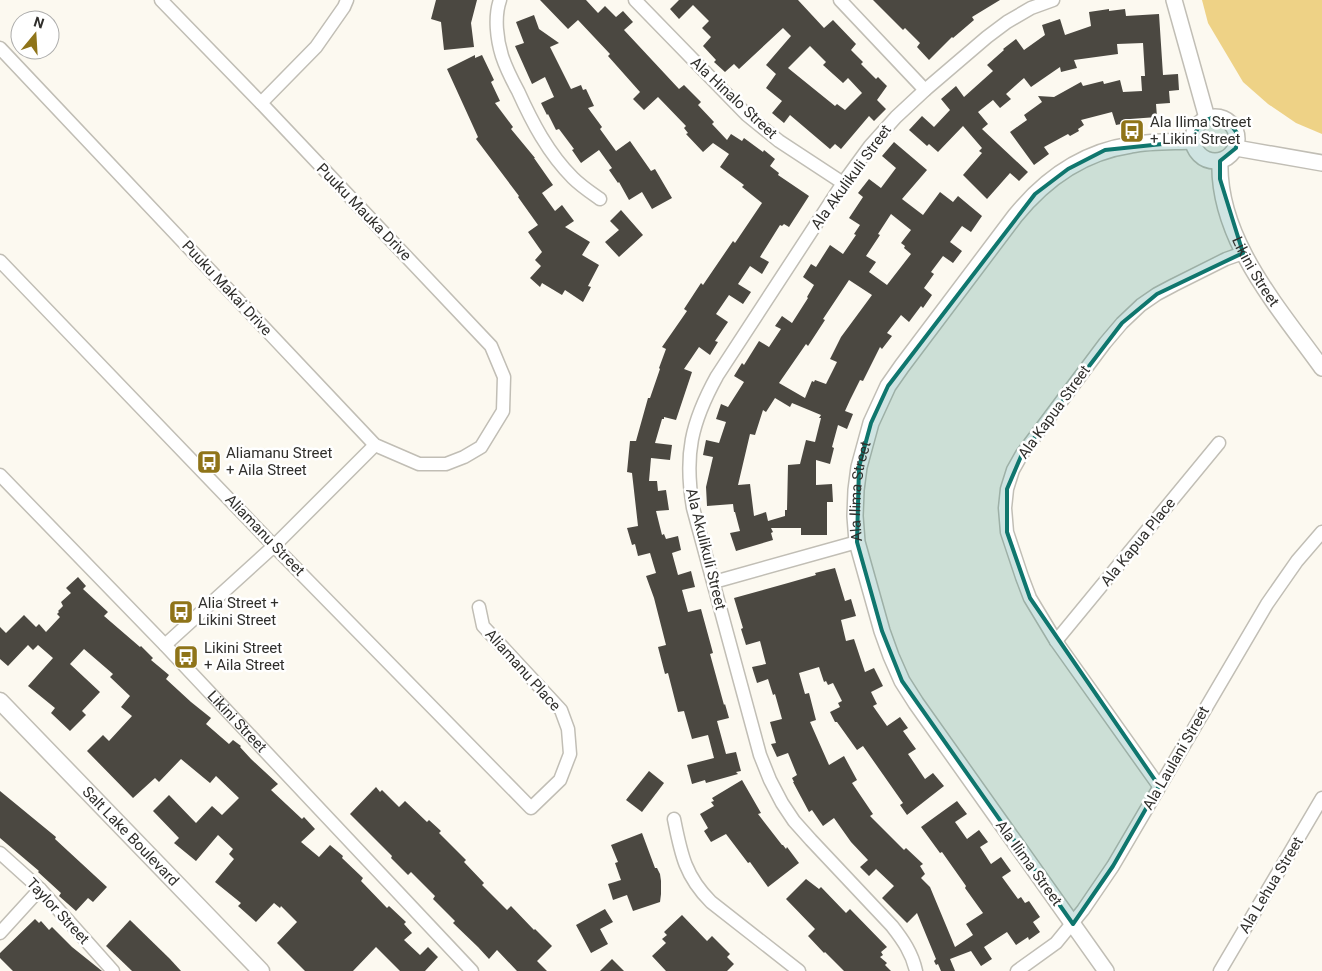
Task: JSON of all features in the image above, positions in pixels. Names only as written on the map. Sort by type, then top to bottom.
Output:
[{"type":"main road","name":"Salt Lake Boulevard","points":[[0,701],[261,971]]},
{"type":"street","name":"Puuku Mauka Drive","points":[[161,0],[492,346],[504,377],[503,411],[482,447]]},
{"type":"street","points":[[261,104],[316,47],[347,0]]},
{"type":"street","points":[[500,0],[497,21],[502,55],[531,118],[548,146],[566,170],[580,184],[600,199]]},
{"type":"street","name":"Ala Hinalo Street","points":[[635,0],[747,115],[779,141],[843,183]]},
{"type":"street","points":[[840,0],[925,90]]},
{"type":"street","name":"Ala Akulikuli Street","points":[[916,971],[909,949],[892,926],[794,821],[770,780],[760,755],[693,508],[690,488],[690,455],[694,426],[717,376],[843,183],[870,146],[896,117],[987,37],[1031,8],[1054,0]]},
{"type":"street","points":[[1174,0],[1206,118]]},
{"type":"street","name":"Puuku Makai Drive","points":[[0,48],[375,445],[419,464],[446,464],[482,447]]},
{"type":"street","points":[[1214,117],[1228,121],[1237,133],[1236,148],[1232,154],[1220,161],[1205,159],[1195,148],[1193,134],[1196,127],[1206,118],[1214,117]]},
{"type":"street","name":"Ala Ilima Street","points":[[1106,971],[929,724],[902,680],[882,631],[860,559],[855,516],[856,490],[859,467],[871,423],[888,386],[1024,205],[1050,180],[1068,168],[1105,150],[1132,144],[1193,141]]},
{"type":"street","points":[[1236,148],[1322,163]]},
{"type":"street","name":"Likini Street","points":[[1220,161],[1223,199],[1243,253],[1264,287],[1322,368]]},
{"type":"street","name":"Ala Kapua Street","points":[[1159,786],[1056,641],[1030,598],[1007,532],[1005,508],[1007,489],[1013,470],[1022,454],[1122,323],[1141,305],[1157,294],[1228,258],[1243,253]]},
{"type":"street","name":"Aliamanu Street","points":[[0,261],[274,546],[531,808]]},
{"type":"street","name":"Ala Kapua Place","points":[[1056,641],[1219,443]]},
{"type":"street","points":[[165,645],[274,546],[375,445]]},
{"type":"street","name":"Likini Street","points":[[0,475],[165,645],[472,971]]},
{"type":"street","name":"Ala Laulani Street","points":[[1017,971],[1056,942],[1083,910],[1113,866],[1266,604],[1297,561],[1322,532]]},
{"type":"street","points":[[714,582],[857,542]]},
{"type":"street","name":"Aliamanu Place","points":[[479,607],[483,626],[561,710],[568,729],[570,754],[560,780],[531,808]]},
{"type":"street","name":"Ala Lehua Street","points":[[1220,971],[1322,798]]},
{"type":"street","points":[[674,819],[684,861],[700,892],[799,971]]},
{"type":"street","name":"Taylor Street","points":[[0,853],[40,889],[113,971]]},
{"type":"street","points":[[0,933],[40,889]]},
{"type":"highlighted area","points":[[1214,117],[1228,121],[1237,133],[1236,148],[1220,161],[1220,179],[1243,253],[1157,294],[1122,323],[1022,454],[1007,489],[1007,532],[1030,598],[1159,786],[1113,866],[1073,924],[902,681],[882,631],[857,542],[859,467],[871,423],[888,386],[1035,194],[1068,169],[1105,150],[1191,141],[1201,122]]},
{"type":"shaded area","points":[[1202,0],[1322,0],[1322,134],[1296,123],[1268,104],[1243,82],[1208,23]]},
{"type":"building","points":[[436,0],[477,0],[471,23],[474,47],[444,50],[441,22],[431,19]]},
{"type":"building","points":[[540,0],[586,0],[598,13],[605,6],[616,17],[623,11],[633,22],[624,30],[679,89],[684,85],[701,102],[698,105],[727,140],[731,134],[742,141],[744,138],[763,152],[764,150],[775,159],[770,166],[779,173],[778,175],[809,196],[789,227],[784,224],[780,225],[760,257],[769,262],[762,274],[750,266],[738,284],[751,292],[743,304],[729,295],[716,314],[728,322],[715,341],[718,342],[710,355],[699,347],[684,369],[692,372],[676,420],[664,417],[662,419],[655,443],[672,445],[670,460],[651,458],[649,481],[657,481],[658,491],[666,490],[669,510],[656,511],[662,535],[664,534],[666,539],[678,536],[681,550],[672,553],[678,575],[691,571],[695,587],[682,590],[688,612],[701,609],[713,653],[710,654],[729,718],[717,721],[726,754],[736,752],[741,771],[736,772],[738,774],[706,783],[705,780],[692,784],[687,765],[714,758],[708,735],[692,739],[684,711],[678,712],[668,673],[665,674],[658,647],[666,645],[654,598],[646,576],[656,573],[650,553],[638,556],[635,544],[632,545],[627,528],[638,526],[632,473],[627,472],[630,441],[636,441],[648,398],[650,398],[666,349],[662,347],[687,311],[684,309],[701,283],[703,285],[762,203],[742,187],[744,185],[720,167],[729,154],[713,143],[703,152],[686,134],[688,133],[684,128],[686,126],[658,97],[644,110],[633,99],[640,92],[608,56],[610,54],[578,20],[568,29]]},
{"type":"building","points":[[679,0],[798,0],[824,28],[833,20],[856,44],[851,50],[863,62],[861,64],[876,79],[878,77],[887,86],[877,100],[886,109],[874,121],[869,116],[841,149],[835,144],[830,149],[790,115],[784,123],[772,113],[782,101],[766,88],[776,74],[766,65],[791,36],[783,28],[739,69],[734,64],[725,72],[714,62],[716,60],[703,46],[711,37],[702,28],[709,21],[693,5],[679,19],[670,9]],"holes":[[[810,46],[826,62],[823,65],[843,83],[848,78],[862,93],[845,110],[837,104],[835,106],[788,68]]]},
{"type":"building","points":[[873,0],[1000,0],[972,17],[974,20],[952,37],[929,60],[917,47],[920,43],[905,28],[903,30]]},
{"type":"building","points":[[1109,9],[1109,11],[1125,9],[1126,16],[1159,14],[1163,75],[1178,74],[1179,90],[1169,91],[1170,103],[1156,104],[1157,117],[1130,119],[1131,122],[1116,125],[1112,112],[1081,120],[1084,125],[1078,129],[1079,131],[1070,136],[1068,134],[1044,147],[1049,154],[1034,165],[1010,132],[1027,120],[1024,115],[1042,102],[1038,96],[1054,97],[1081,82],[1083,86],[1103,81],[1104,84],[1120,80],[1123,92],[1142,91],[1141,76],[1145,76],[1143,43],[1117,44],[1118,54],[1074,60],[1077,68],[1061,72],[1060,67],[1031,87],[1024,78],[1006,94],[1011,99],[1000,108],[993,100],[978,112],[988,124],[982,129],[1028,172],[1019,181],[1010,173],[987,199],[963,175],[982,153],[979,151],[982,148],[963,126],[938,152],[929,144],[927,146],[909,130],[922,116],[934,127],[950,110],[941,99],[956,86],[964,97],[993,71],[987,65],[1016,39],[1024,50],[1045,35],[1042,25],[1060,19],[1065,35],[1091,26],[1089,12]]},
{"type":"building","points":[[534,15],[539,29],[559,43],[550,47],[571,89],[581,85],[583,90],[586,89],[594,106],[588,108],[616,151],[630,141],[651,171],[655,169],[672,198],[652,209],[642,192],[629,200],[619,182],[609,170],[612,168],[599,150],[581,163],[572,150],[574,149],[559,129],[556,130],[541,103],[554,97],[545,77],[532,84],[515,46],[524,43],[516,22]]},
{"type":"building","points":[[475,55],[475,58],[482,55],[494,80],[491,82],[500,101],[495,103],[513,127],[511,129],[535,158],[553,185],[542,193],[555,211],[562,205],[574,221],[565,227],[590,242],[582,255],[599,265],[588,286],[591,287],[583,302],[565,290],[562,295],[542,283],[540,287],[530,278],[541,266],[535,260],[542,252],[528,232],[538,225],[519,196],[476,139],[478,137],[447,69]]},
{"type":"building","points":[[894,142],[927,170],[902,199],[923,215],[940,192],[953,202],[958,196],[982,216],[971,232],[962,226],[950,242],[962,251],[953,263],[943,256],[931,272],[934,274],[924,288],[932,295],[923,308],[921,306],[909,322],[901,315],[887,333],[892,336],[882,349],[880,347],[863,381],[860,380],[845,411],[853,414],[847,429],[838,425],[830,464],[816,460],[816,485],[832,484],[833,502],[827,502],[827,535],[801,535],[801,528],[771,528],[773,540],[736,551],[730,533],[740,531],[733,504],[707,506],[706,487],[713,457],[703,455],[706,440],[719,443],[726,422],[716,419],[721,404],[728,407],[744,382],[734,376],[742,363],[744,365],[759,341],[769,347],[781,329],[775,326],[782,316],[792,323],[808,298],[814,285],[803,277],[811,264],[816,267],[830,245],[843,254],[856,235],[854,234],[860,225],[849,218],[863,197],[858,193],[869,179],[881,188],[896,168],[882,156]],"holes":[[[891,214],[911,230],[901,243],[911,254],[887,285],[869,272],[876,262],[866,256]],[[849,280],[872,295],[841,337],[830,359],[837,362],[826,384],[815,380],[814,382],[812,381],[805,398],[779,383],[806,344],[808,346],[825,320],[823,319]],[[775,398],[790,407],[792,403],[821,415],[815,442],[806,440],[800,464],[788,465],[787,510],[785,510],[785,516],[768,521],[766,512],[754,516],[750,484],[738,485],[750,434],[755,435],[763,410],[766,412]]]},
{"type":"building","points":[[621,210],[643,235],[619,257],[605,242],[619,230],[610,221]]},
{"type":"building","points":[[835,568],[845,601],[851,599],[856,616],[841,620],[846,641],[854,639],[865,672],[874,668],[883,686],[871,692],[877,704],[873,706],[887,726],[900,717],[908,728],[903,731],[916,749],[908,754],[925,779],[933,773],[944,786],[907,815],[900,805],[903,803],[863,746],[857,750],[837,722],[835,722],[830,712],[840,707],[838,703],[842,701],[833,683],[828,685],[826,681],[824,682],[819,667],[799,673],[805,694],[809,693],[816,720],[810,722],[829,765],[844,756],[857,780],[852,783],[873,814],[870,816],[904,850],[906,848],[923,864],[920,866],[925,874],[921,878],[930,887],[955,947],[973,935],[966,924],[983,913],[942,852],[940,853],[921,827],[957,801],[967,814],[955,822],[967,839],[979,830],[988,842],[980,847],[991,864],[1001,857],[1011,871],[1002,877],[1018,899],[1021,897],[1025,903],[1029,901],[1040,917],[1033,922],[1040,932],[1029,940],[1028,937],[1016,945],[1007,932],[984,947],[992,959],[981,966],[971,951],[950,959],[955,971],[941,971],[938,964],[936,965],[934,961],[936,959],[917,913],[907,923],[882,898],[894,886],[876,869],[869,876],[860,867],[868,860],[851,842],[834,818],[823,826],[812,810],[809,812],[793,782],[792,778],[797,775],[788,753],[777,757],[771,744],[776,743],[770,722],[782,719],[775,694],[773,695],[768,679],[757,683],[752,667],[766,664],[760,641],[746,645],[734,598]]},
{"type":"building","points":[[78,577],[86,586],[83,589],[108,612],[104,616],[141,646],[153,658],[151,660],[169,675],[166,679],[211,718],[206,724],[229,744],[233,740],[241,746],[251,759],[278,784],[271,790],[302,819],[304,817],[315,829],[301,842],[319,857],[330,845],[363,878],[361,881],[387,908],[389,906],[406,922],[404,924],[412,933],[404,940],[420,955],[428,947],[438,957],[425,971],[400,971],[376,947],[353,971],[305,971],[277,943],[297,922],[281,906],[280,908],[274,903],[256,922],[238,906],[241,903],[215,882],[234,859],[229,854],[233,849],[218,835],[196,861],[174,843],[179,838],[153,811],[169,795],[196,823],[212,806],[222,815],[239,798],[216,776],[210,783],[181,759],[159,782],[155,778],[133,798],[87,751],[103,735],[109,741],[132,716],[121,707],[130,696],[110,677],[113,674],[84,649],[70,664],[100,692],[82,711],[86,715],[70,731],[51,713],[55,708],[28,686],[53,658],[38,645],[33,650],[28,645],[8,666],[0,659],[0,627],[6,633],[24,615],[36,627],[39,624],[46,632],[60,617],[57,614],[63,606],[61,602],[71,593],[66,588]]},
{"type":"building","points":[[649,771],[664,783],[642,812],[626,800]]},
{"type":"building","points":[[742,780],[761,813],[758,814],[799,863],[768,887],[726,834],[711,842],[704,831],[708,828],[700,814],[714,806],[711,802],[714,801],[712,798]]},
{"type":"building","points":[[376,787],[380,792],[382,790],[399,807],[405,801],[427,822],[429,820],[466,860],[464,862],[484,883],[482,885],[507,910],[511,906],[552,946],[537,961],[547,971],[517,971],[497,950],[489,959],[453,923],[455,921],[433,899],[435,896],[411,872],[408,875],[350,814]]},
{"type":"building","points":[[0,791],[56,837],[55,839],[107,887],[93,902],[88,898],[76,911],[59,896],[61,893],[39,871],[0,838]]},
{"type":"building","points":[[642,833],[655,868],[657,868],[660,874],[661,894],[660,902],[633,911],[627,895],[613,900],[608,884],[621,880],[615,863],[618,862],[611,845]]},
{"type":"building","points":[[806,879],[819,889],[821,887],[846,913],[850,909],[887,947],[881,952],[883,955],[880,957],[887,963],[885,965],[891,971],[844,971],[808,936],[815,929],[786,899]]},
{"type":"building","points":[[605,909],[613,922],[600,929],[608,944],[591,953],[576,925]]},
{"type":"building","points":[[682,915],[707,941],[712,936],[730,954],[727,957],[734,964],[727,971],[666,971],[652,956],[666,943],[662,939],[667,935],[664,932]]},
{"type":"building","points":[[35,919],[39,923],[41,921],[49,930],[52,927],[72,947],[102,971],[13,971],[0,958],[0,953]]},
{"type":"building","points":[[130,920],[181,971],[132,971],[106,946]]},
{"type":"building","points":[[612,959],[624,971],[600,971]]},
{"type":"place","name":"Ala Ilima Street + Likini Street","points":[[1132,131]]},
{"type":"place","name":"Aliamanu Street + Aila Street","points":[[209,462]]},
{"type":"place","name":"Alia Street + Likini Street","points":[[181,612]]},
{"type":"place","name":"Likini Street + Aila Street","points":[[186,657]]}]
